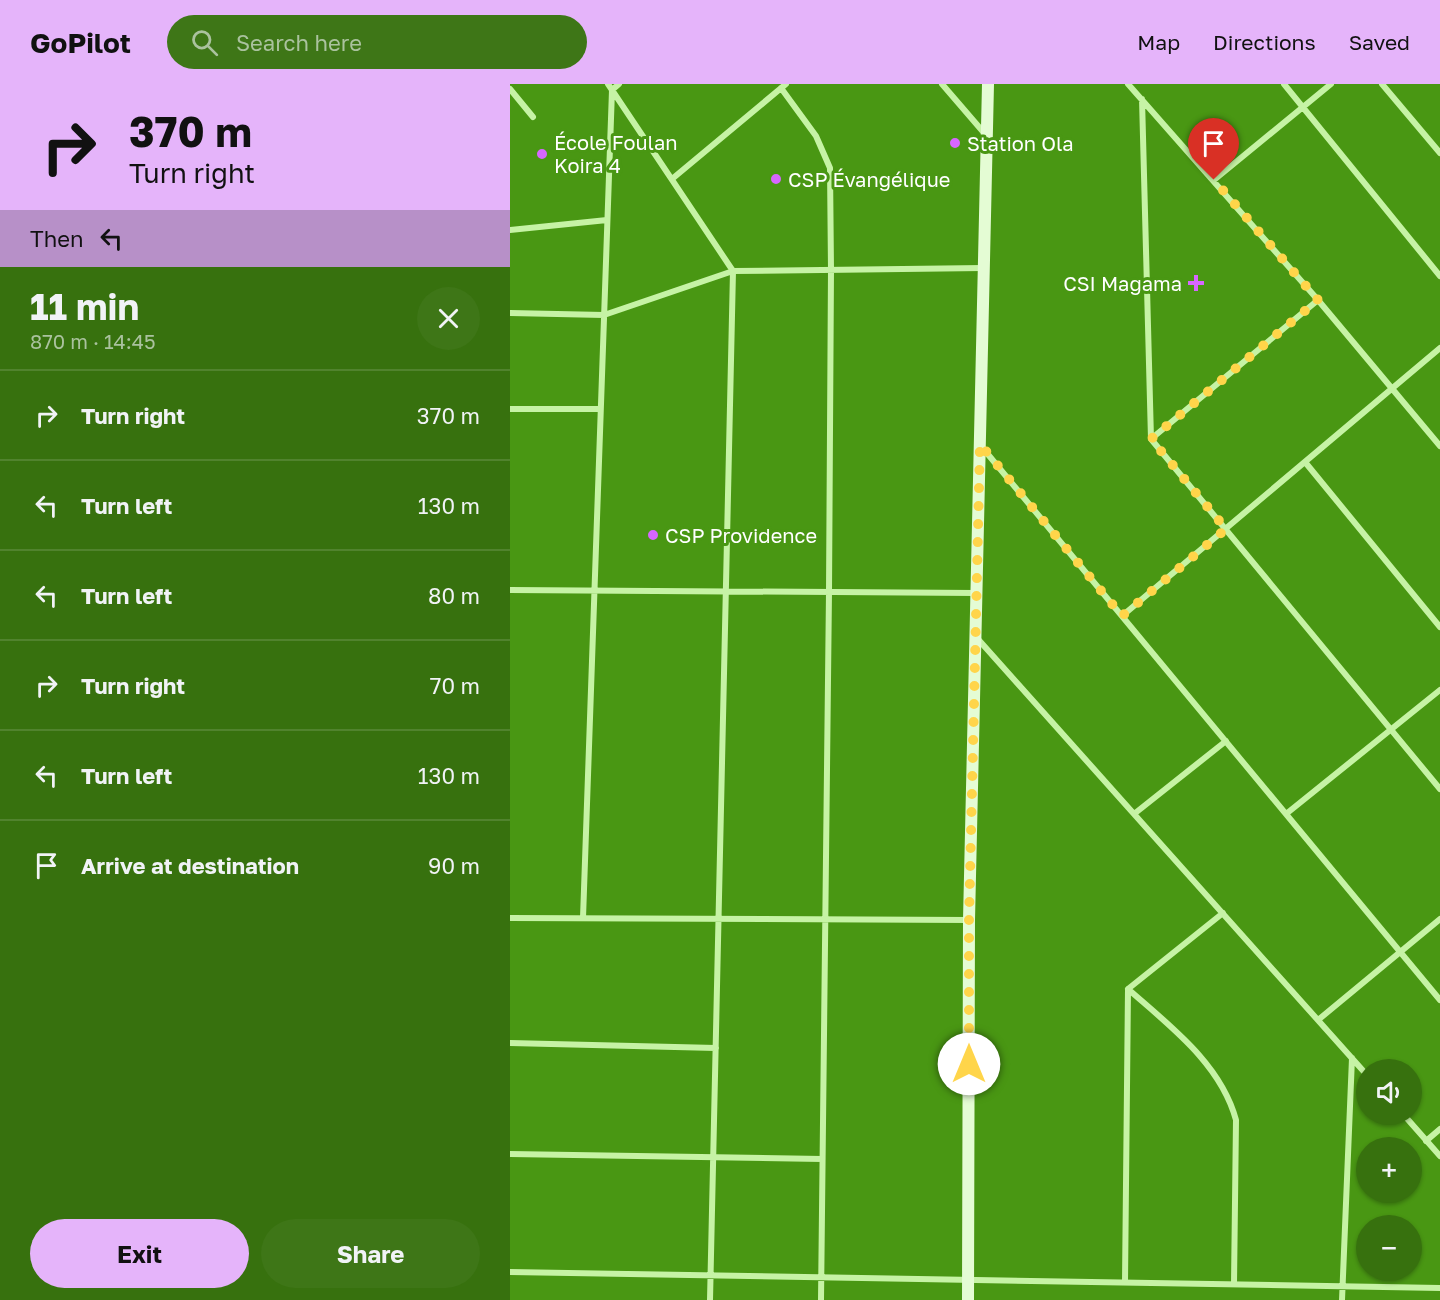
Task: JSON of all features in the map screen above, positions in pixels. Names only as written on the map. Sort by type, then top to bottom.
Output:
[{"type":"main road","points":[[968,1300],[969,920],[988,84]]},
{"type":"street","points":[[610,87],[619,84]]},
{"type":"street","points":[[942,84],[988,137]]},
{"type":"street","points":[[1128,84],[1318,300],[1440,446]]},
{"type":"street","points":[[1284,84],[1440,276]]},
{"type":"street","points":[[1214,180],[1331,84]]},
{"type":"street","points":[[1383,84],[1440,153]]},
{"type":"street","points":[[672,179],[784,86],[816,136],[830,168],[829,592],[821,1300]]},
{"type":"street","points":[[610,87],[733,271],[710,1300]]},
{"type":"street","points":[[583,918],[610,87]]},
{"type":"street","points":[[510,89],[533,117]]},
{"type":"street","points":[[1142,99],[1151,439],[1440,789]]},
{"type":"street","points":[[510,230],[607,220]]},
{"type":"street","points":[[510,313],[604,315],[733,271],[983,268]]},
{"type":"street","points":[[1151,439],[1318,300]]},
{"type":"street","points":[[1122,616],[1440,348]]},
{"type":"street","points":[[510,409],[600,409]]},
{"type":"street","points":[[980,444],[1440,1000]]},
{"type":"street","points":[[1305,462],[1440,627]]},
{"type":"street","points":[[510,590],[977,592]]},
{"type":"street","points":[[976,637],[1356,1063]]},
{"type":"street","points":[[1286,814],[1440,690]]},
{"type":"street","points":[[1134,814],[1226,741]]},
{"type":"street","points":[[1128,989],[1223,913]]},
{"type":"street","points":[[510,918],[969,920]]},
{"type":"street","points":[[1318,1020],[1440,919]]},
{"type":"street","points":[[1125,1282],[1128,989]]},
{"type":"street","points":[[1128,989],[1190,1045],[1214,1074],[1231,1100],[1236,1120],[1234,1284]]},
{"type":"street","points":[[510,1043],[716,1048]]},
{"type":"street","points":[[1342,1300],[1352,1058]]},
{"type":"street","points":[[1412,1125],[1440,1156]]},
{"type":"street","points":[[1426,1141],[1440,1129]]},
{"type":"street","points":[[510,1154],[822,1159]]},
{"type":"street","points":[[510,1272],[1440,1288]]},
{"type":"place","name":"Station Ola","points":[[955,143]]},
{"type":"place","name":"École Foulan Koira 4","points":[[542,154]]},
{"type":"place","name":"CSP Évangélique","points":[[776,179]]},
{"type":"place","name":"CSI Magama","points":[[1196,283]]},
{"type":"place","name":"CSP Providence","points":[[653,535]]},
{"type":"route","points":[[969,1064],[969,920],[980,444],[1122,616],[1226,529],[1151,439],[1318,300],[1214,180]]}]
